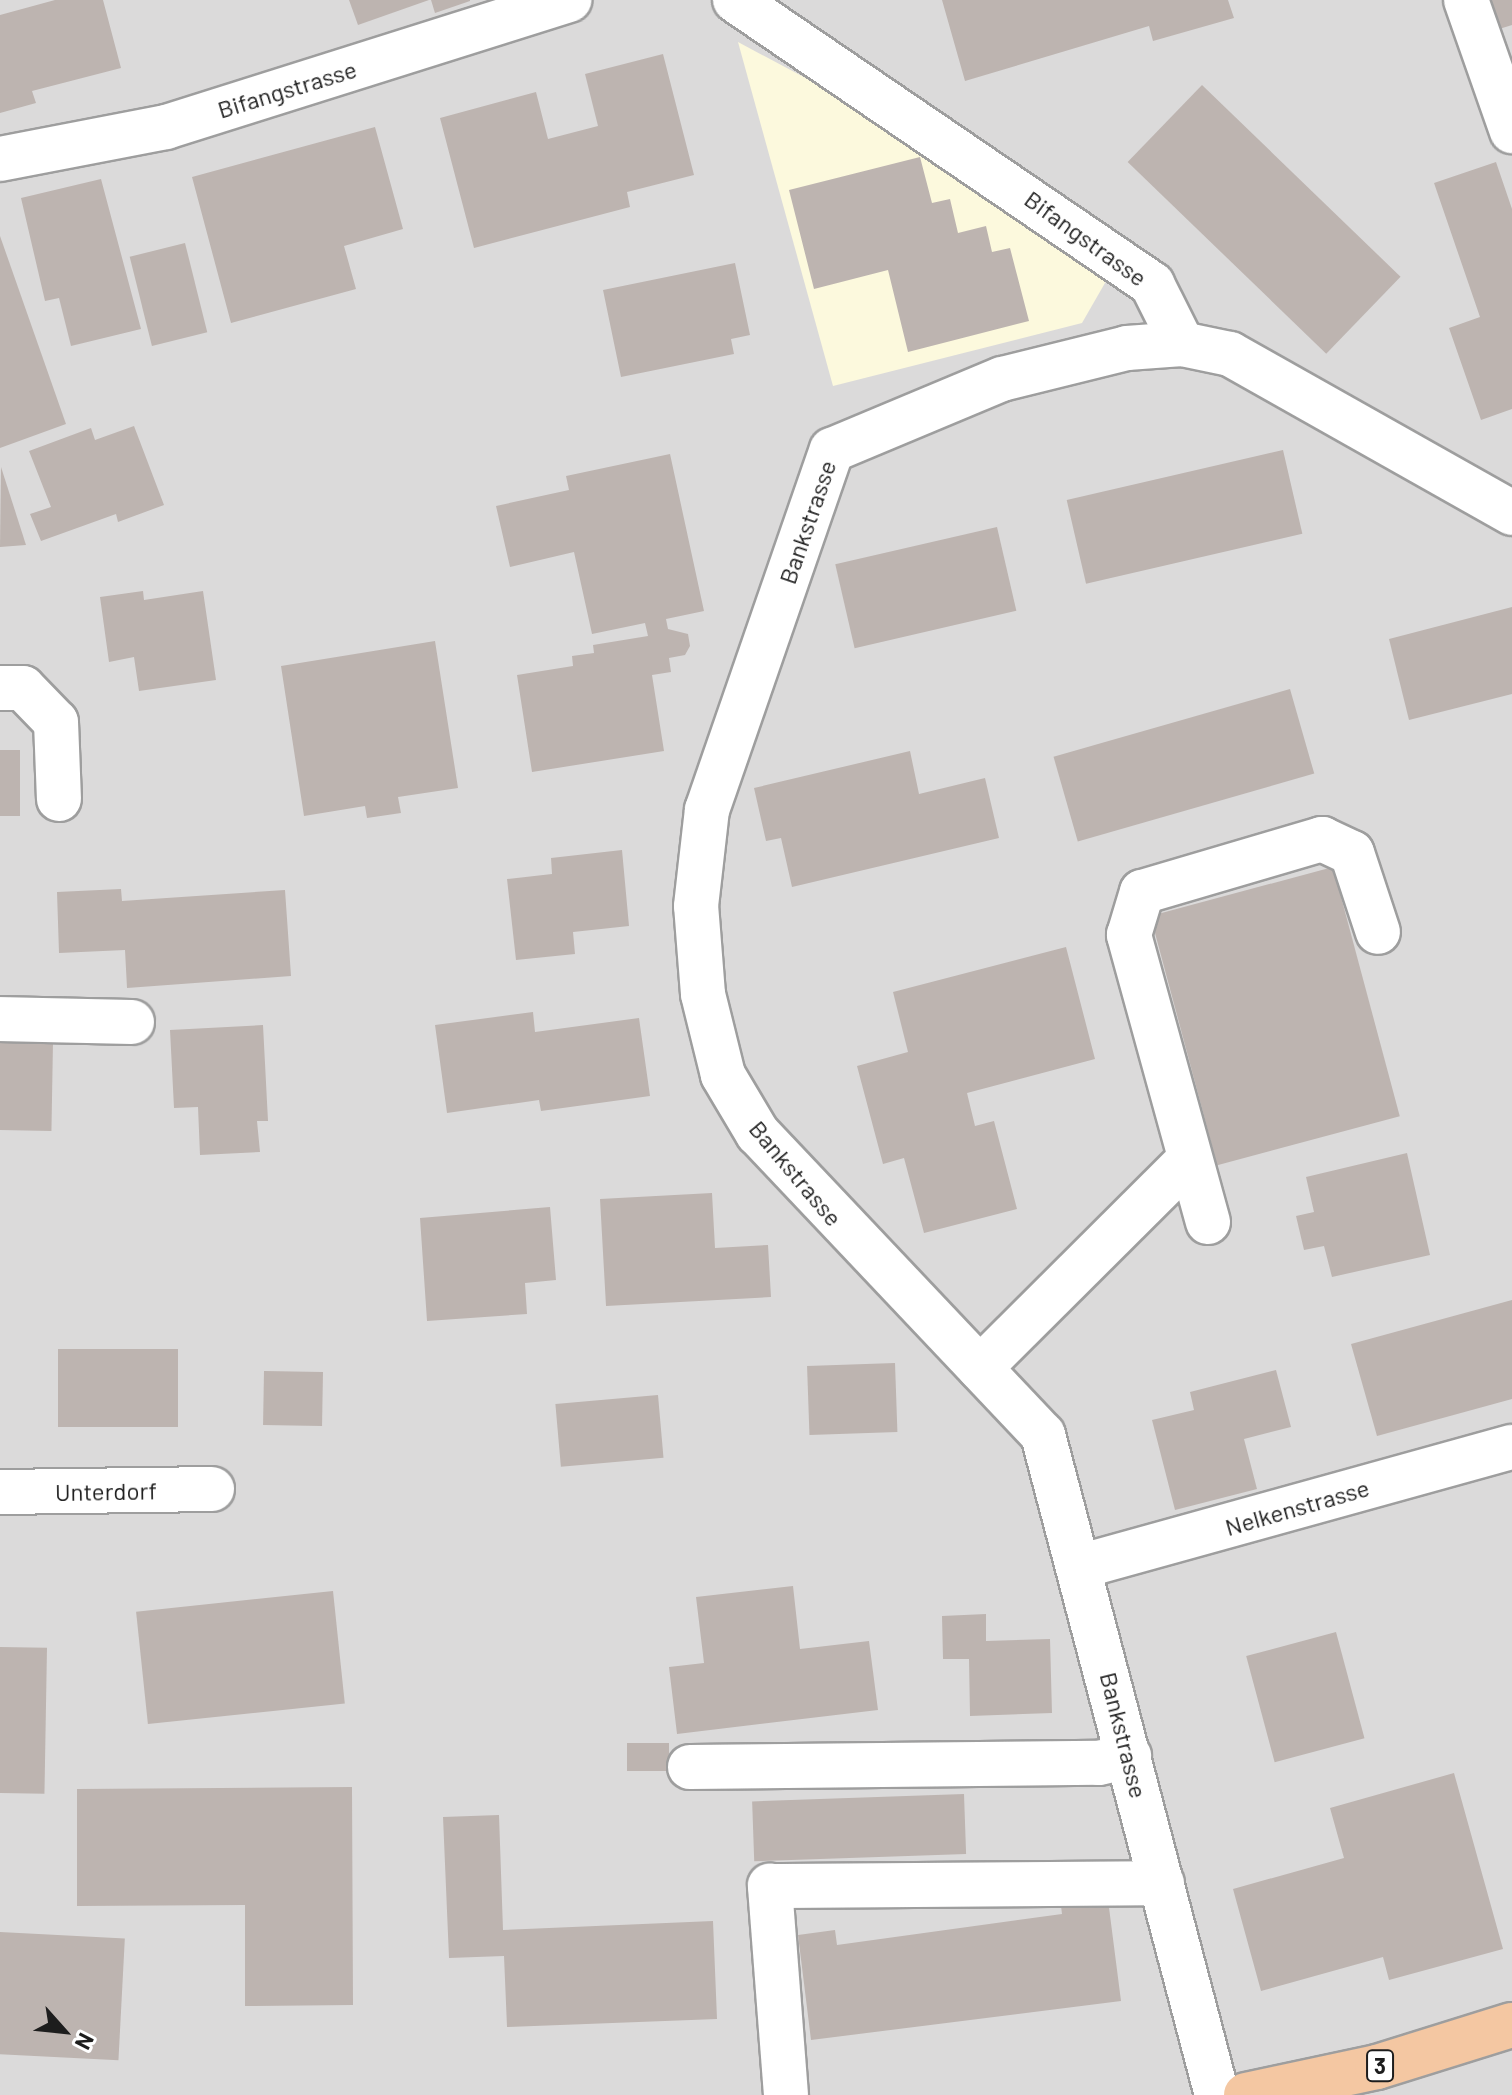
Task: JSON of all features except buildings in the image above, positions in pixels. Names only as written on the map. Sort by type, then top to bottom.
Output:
[{"type":"main road","name":"3","points":[[1246,2095],[1377,2067],[1512,2025]]},
{"type":"street","name":"Bifangstrasse","points":[[0,159],[166,127],[569,0]]},
{"type":"street","name":"Bifangstrasse","points":[[735,0],[1152,284],[1182,344]]},
{"type":"street","points":[[1466,0],[1512,131]]},
{"type":"street","points":[[1182,344],[1230,354],[1279,377],[1512,513]]},
{"type":"street","name":"Bankstrasse","points":[[1182,344],[1127,348],[1002,379],[832,450],[707,810],[696,906],[703,994],[723,1075],[758,1134],[1043,1435],[1082,1566],[1217,2095]]},
{"type":"street","points":[[0,688],[23,688],[56,722],[59,799]]},
{"type":"street","points":[[1208,1222],[1188,1161],[1129,935],[1142,892],[1322,839],[1352,853],[1378,932]]},
{"type":"street","points":[[0,1019],[132,1022]]},
{"type":"street","points":[[980,1368],[1188,1161]]},
{"type":"street","name":"Nelkenstrasse","points":[[1082,1566],[1512,1447]]},
{"type":"street","name":"Unterdorf","points":[[0,1492],[212,1489]]},
{"type":"street","points":[[690,1767],[1099,1763],[1129,1756]]},
{"type":"street","points":[[786,2095],[770,1886],[1162,1883]]},
{"type":"shaded area","points":[[0,0],[1512,0],[1512,2095],[0,2095]]},
{"type":"shaded area","points":[[738,42],[931,145],[1109,276],[1082,323],[833,386]]}]
